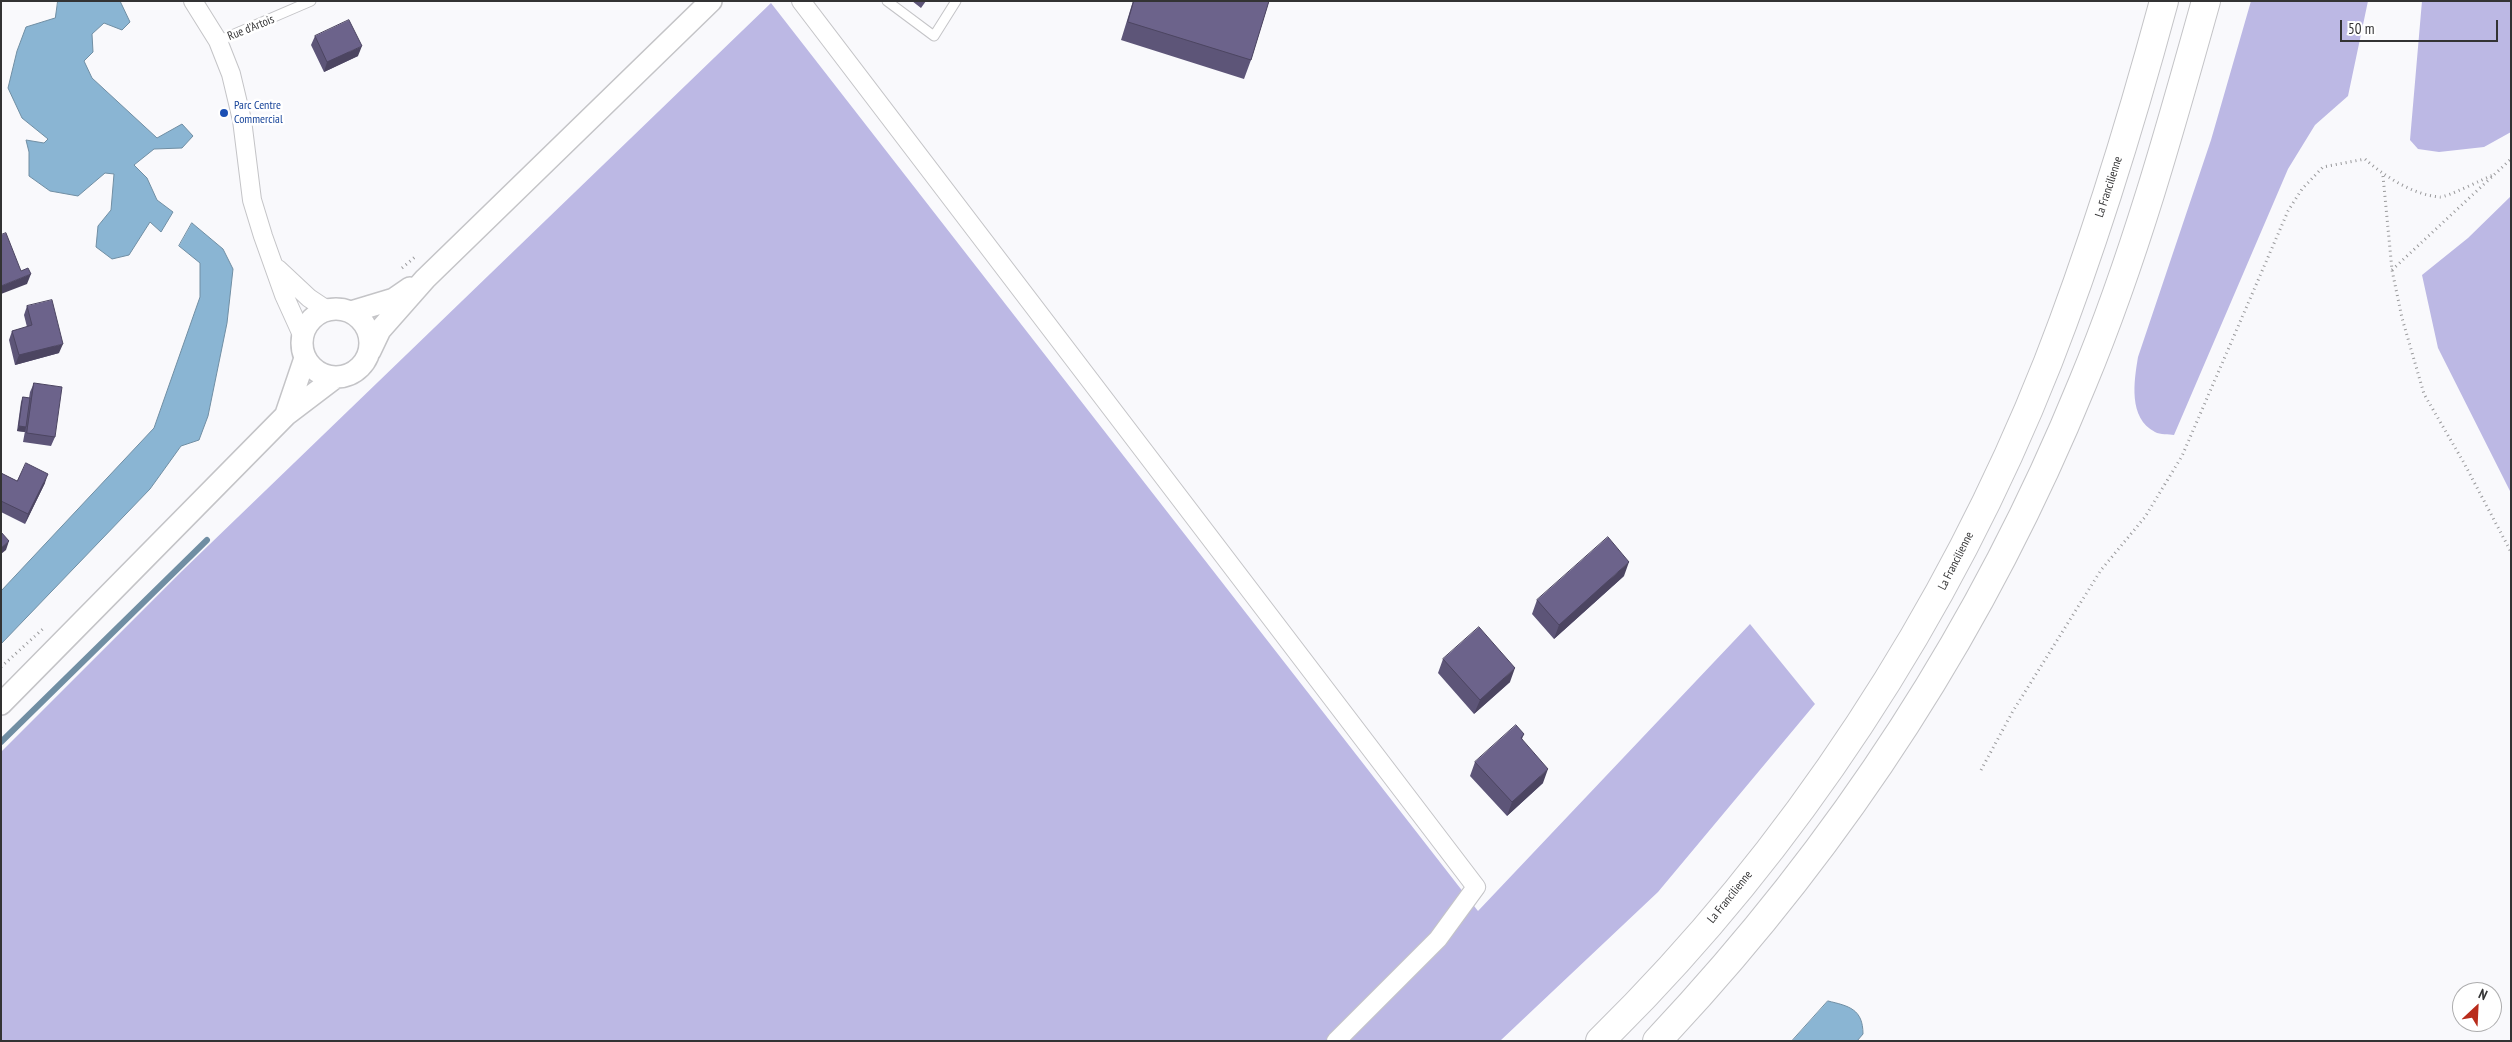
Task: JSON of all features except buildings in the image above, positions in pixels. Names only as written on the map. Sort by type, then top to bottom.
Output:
[{"type":"highway","name":"La Francilienne","points":[[1600,1041],[1680,958],[1786,828],[1859,726],[1930,611],[1995,482],[2047,365],[2120,156],[2164,1]]},
{"type":"highway","points":[[1657,1041],[1710,985],[1819,852],[1890,750],[1958,642],[1997,572],[2036,492],[2083,383],[2108,318],[2156,172],[2206,1]]},
{"type":"street","points":[[193,1],[218,41],[231,74],[242,120],[252,200],[262,236],[275,266],[284,295],[304,347],[318,372],[336,377],[348,376],[358,370],[366,361],[380,330],[425,279],[712,1]]},
{"type":"street","points":[[801,1],[1476,887],[1438,940],[1336,1041]]},
{"type":"street","points":[[275,266],[303,292],[327,310],[351,312],[374,307],[394,299],[425,279]]},
{"type":"street","points":[[286,415],[311,320],[327,310]]},
{"type":"street","points":[[351,312],[367,328],[370,350]]},
{"type":"street","points":[[1,704],[286,415],[336,377]]},
{"type":"lane","name":"Rue d'Artois","points":[[218,41],[311,1]]},
{"type":"lane","points":[[887,1],[934,36],[956,1]]},
{"type":"path","points":[[1981,770],[2013,711],[2100,570],[2145,517],[2182,456],[2288,211],[2302,189],[2323,167],[2365,159],[2383,175],[2411,189],[2441,197],[2493,175]]},
{"type":"path","points":[[2392,270],[2511,159]]},
{"type":"path","points":[[2383,175],[2392,270],[2402,318],[2424,394],[2464,463],[2511,552]]},
{"type":"path","points":[[397,272],[417,255]]},
{"type":"shaded area","points":[[2251,1],[2368,1],[2348,96],[2315,125],[2288,169],[2174,435],[2159,434],[2146,426],[2140,418],[2137,408],[2135,377],[2138,357],[2211,140]]},
{"type":"shaded area","points":[[2422,1],[2511,1],[2511,132],[2484,147],[2439,152],[2418,149],[2410,140]]},
{"type":"shaded area","points":[[771,3],[1478,911],[1750,624],[1815,704],[1658,892],[1500,1041],[1,1041],[1,752],[182,571]]},
{"type":"shaded area","points":[[2511,196],[2511,493],[2438,348],[2422,275],[2468,238]]},
{"type":"water","points":[[58,1],[120,1],[130,22],[122,30],[104,23],[92,34],[93,52],[84,61],[92,78],[157,138],[182,124],[193,136],[182,148],[154,149],[134,165],[147,178],[157,200],[173,212],[161,232],[150,222],[129,255],[112,259],[96,247],[98,226],[111,210],[114,174],[105,173],[78,196],[50,191],[29,176],[29,152],[26,140],[44,143],[48,139],[22,118],[8,88],[17,51],[26,27],[55,18]]},
{"type":"water","points":[[192,223],[223,249],[233,269],[227,323],[208,416],[199,440],[181,446],[150,489],[1,644],[1,591],[154,428],[200,297],[200,263],[179,246]]},
{"type":"water","points":[[1828,1001],[1848,1007],[1857,1014],[1863,1034],[1857,1041],[1792,1041]]},
{"type":"waterway","points":[[1,742],[207,540]]},
{"type":"place","name":"Parc Centre Commercial","points":[[224,113]]}]
